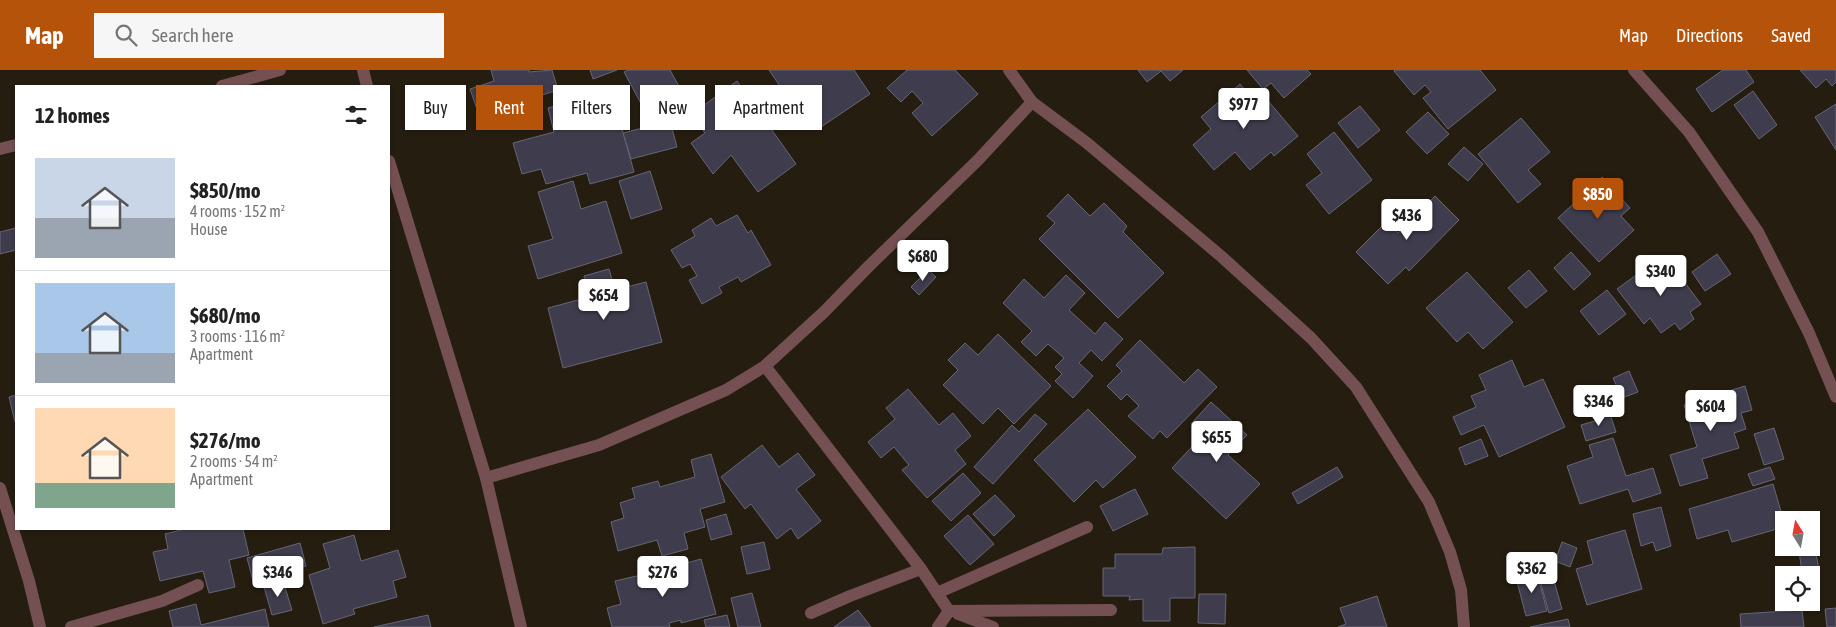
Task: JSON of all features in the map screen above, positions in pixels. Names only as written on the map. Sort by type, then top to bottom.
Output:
[{"type":"street","points":[[226,85],[280,70]]},
{"type":"street","points":[[363,70],[367,85]]},
{"type":"street","points":[[1009,70],[1032,102],[1087,143],[1222,257],[1311,338],[1356,387],[1429,502],[1450,552],[1461,590],[1464,627]]},
{"type":"street","points":[[1634,70],[1689,132],[1758,232],[1809,333],[1836,397]]},
{"type":"street","points":[[486,478],[599,445],[726,390],[765,366],[824,312],[978,160],[1032,102]]},
{"type":"street","points":[[0,149],[15,145]]},
{"type":"street","points":[[390,164],[486,478],[521,627]]},
{"type":"street","points":[[765,366],[921,569],[949,611],[993,627]]},
{"type":"street","points":[[0,488],[29,581],[40,627]]},
{"type":"street","points":[[937,593],[1087,527]]},
{"type":"street","points":[[811,614],[850,596],[921,569]]},
{"type":"street","points":[[71,627],[162,601],[198,585]]},
{"type":"street","points":[[949,611],[1111,610]]},
{"type":"street","points":[[938,627],[949,611]]},
{"type":"building","points":[[491,70],[529,70],[529,72],[552,70],[556,85],[553,85],[553,92],[543,95],[543,85],[482,85],[494,81]]},
{"type":"building","points":[[590,70],[617,70],[593,79]]},
{"type":"building","points":[[628,70],[670,70],[678,85],[640,85],[640,102],[624,72]]},
{"type":"building","points":[[769,70],[854,70],[870,94],[822,126],[822,85],[779,85]]},
{"type":"building","points":[[907,70],[955,70],[978,94],[932,136],[912,113],[923,103],[912,91],[901,102],[887,88]]},
{"type":"building","points":[[1138,70],[1183,70],[1170,81],[1161,71],[1147,82]]},
{"type":"building","points":[[1247,70],[1307,70],[1311,74],[1284,98],[1271,83],[1263,89]]},
{"type":"building","points":[[1395,70],[1480,70],[1496,90],[1448,129],[1423,98],[1431,92],[1425,85],[1414,95]]},
{"type":"building","points":[[1723,70],[1746,70],[1754,82],[1712,112],[1696,89]]},
{"type":"building","points":[[1800,70],[1836,70],[1836,82],[1832,86],[1826,79],[1816,88]]},
{"type":"building","points":[[737,81],[740,85],[732,85]]},
{"type":"building","points":[[1240,84],[1250,96],[1258,89],[1298,136],[1274,156],[1271,152],[1250,170],[1235,152],[1214,170],[1193,145],[1211,129],[1201,117]]},
{"type":"building","points":[[476,87],[476,106],[470,89]]},
{"type":"building","points":[[1753,91],[1777,125],[1759,139],[1734,105]]},
{"type":"building","points":[[715,97],[715,130],[772,130],[796,164],[758,192],[731,155],[713,174],[691,143],[705,133],[703,130],[705,130],[705,104]]},
{"type":"building","points":[[1836,104],[1836,150],[1815,117]]},
{"type":"building","points":[[1360,106],[1380,130],[1358,148],[1338,123]]},
{"type":"building","points":[[553,107],[553,128],[548,108]]},
{"type":"building","points":[[1428,112],[1449,134],[1427,154],[1406,132]]},
{"type":"building","points":[[1521,118],[1550,152],[1528,170],[1541,184],[1518,203],[1478,154]]},
{"type":"building","points":[[640,129],[672,130],[677,147],[631,159],[623,133]]},
{"type":"building","points":[[554,130],[622,130],[634,172],[590,184],[587,173],[546,184],[541,169],[522,174],[513,143],[554,132]]},
{"type":"building","points":[[1334,132],[1372,180],[1329,214],[1306,185],[1322,173],[1307,154]]},
{"type":"building","points":[[1464,147],[1483,164],[1468,181],[1448,164]]},
{"type":"building","points":[[650,171],[662,209],[631,219],[619,181]]},
{"type":"building","points":[[1602,177],[1630,208],[1621,216],[1634,230],[1599,262],[1558,218]]},
{"type":"building","points":[[573,181],[581,209],[606,201],[622,253],[538,279],[528,246],[553,239],[538,192]]},
{"type":"building","points":[[1068,194],[1090,216],[1104,203],[1127,226],[1123,232],[1164,273],[1118,318],[1039,239],[1055,223],[1047,216]]},
{"type":"building","points":[[1435,196],[1459,220],[1409,271],[1406,267],[1388,284],[1356,252],[1387,221],[1398,233]]},
{"type":"building","points":[[737,215],[748,233],[751,230],[771,265],[741,282],[738,277],[719,287],[722,293],[702,304],[689,280],[697,276],[690,264],[682,268],[671,250],[695,236],[692,230],[711,218],[716,226]]},
{"type":"building","points":[[15,228],[15,250],[0,254],[0,232]]},
{"type":"building","points":[[1571,252],[1591,274],[1574,290],[1554,268]]},
{"type":"building","points":[[1717,254],[1731,274],[1705,291],[1692,272]]},
{"type":"building","points":[[1666,258],[1701,304],[1690,312],[1694,319],[1680,330],[1675,323],[1661,333],[1650,318],[1644,324],[1617,289],[1643,270],[1645,274]]},
{"type":"building","points":[[609,269],[615,290],[646,282],[662,342],[563,368],[548,308],[589,297],[584,276]]},
{"type":"building","points":[[928,270],[936,277],[919,295],[911,287]]},
{"type":"building","points":[[1529,270],[1547,291],[1526,308],[1508,288]]},
{"type":"building","points":[[1467,272],[1513,322],[1483,349],[1468,332],[1457,342],[1426,308]]},
{"type":"building","points":[[1066,275],[1085,293],[1069,310],[1095,334],[1105,322],[1123,339],[1102,361],[1091,350],[1079,363],[1093,376],[1073,398],[1055,381],[1062,374],[1055,367],[1064,358],[1048,344],[1036,356],[1021,342],[1032,331],[1003,303],[1024,279],[1044,298]]},
{"type":"building","points":[[1607,290],[1626,314],[1599,335],[1580,311]]},
{"type":"building","points":[[998,334],[1051,386],[1014,424],[998,408],[983,424],[943,385],[958,370],[948,360],[965,343],[978,355]]},
{"type":"building","points":[[1140,340],[1184,383],[1198,369],[1217,387],[1167,438],[1160,431],[1153,439],[1128,416],[1139,406],[1127,394],[1121,400],[1107,386],[1122,371],[1116,365]]},
{"type":"building","points":[[1512,360],[1524,387],[1543,379],[1565,427],[1499,457],[1484,425],[1461,435],[1453,417],[1476,407],[1471,396],[1486,390],[1479,375]]},
{"type":"building","points":[[1629,371],[1638,392],[1622,398],[1613,378]]},
{"type":"building","points":[[1745,386],[1752,410],[1741,413],[1746,429],[1734,433],[1739,448],[1702,459],[1708,478],[1680,486],[1670,455],[1697,447],[1684,405]]},
{"type":"building","points":[[1615,387],[1620,401],[1610,405],[1604,391]]},
{"type":"building","points":[[908,389],[939,425],[953,413],[971,436],[955,450],[966,464],[927,498],[902,470],[909,465],[894,447],[881,458],[868,442],[895,419],[886,408]]},
{"type":"building","points":[[15,395],[15,422],[9,397]]},
{"type":"building","points":[[1211,402],[1247,435],[1228,455],[1260,484],[1226,519],[1172,468],[1203,435],[1191,424]]},
{"type":"building","points":[[1088,409],[1136,457],[1103,488],[1096,480],[1074,502],[1034,460]]},
{"type":"building","points":[[1609,411],[1616,432],[1586,441],[1581,425],[1595,421],[1593,416]]},
{"type":"building","points":[[1035,414],[1047,424],[993,484],[974,467],[1012,425],[1019,432]]},
{"type":"building","points":[[1774,428],[1784,459],[1764,465],[1754,434]]},
{"type":"building","points":[[1613,438],[1626,476],[1653,468],[1661,493],[1633,502],[1628,489],[1580,504],[1567,466],[1593,457],[1589,445]]},
{"type":"building","points":[[1481,439],[1488,456],[1465,465],[1459,448]]},
{"type":"building","points":[[762,445],[779,467],[798,453],[815,475],[796,489],[821,521],[798,539],[791,528],[777,539],[751,504],[745,509],[721,477]]},
{"type":"building","points":[[711,454],[725,502],[700,509],[705,527],[684,533],[688,549],[662,556],[657,540],[618,551],[611,522],[624,518],[620,503],[635,498],[632,488],[658,481],[660,487],[695,477],[691,460]]},
{"type":"building","points":[[1337,467],[1343,477],[1298,504],[1292,493]]},
{"type":"building","points":[[1770,467],[1775,479],[1753,486],[1748,474]]},
{"type":"building","points":[[963,473],[981,493],[951,521],[932,501]]},
{"type":"building","points":[[1773,484],[1781,511],[1775,511],[1775,530],[1732,542],[1728,530],[1697,539],[1689,509]]},
{"type":"building","points":[[1135,489],[1148,514],[1113,531],[1100,506]]},
{"type":"building","points":[[995,495],[1015,516],[994,536],[973,514]]},
{"type":"building","points":[[1661,507],[1671,546],[1656,551],[1653,542],[1641,546],[1633,514]]},
{"type":"building","points":[[726,514],[732,534],[711,540],[706,520]]},
{"type":"building","points":[[968,515],[994,544],[970,565],[944,536]]},
{"type":"building","points":[[181,530],[243,530],[249,555],[229,560],[235,587],[209,593],[203,571],[160,581],[153,552],[168,549],[165,534]]},
{"type":"building","points":[[1625,530],[1642,589],[1587,605],[1576,569],[1593,564],[1587,541]]},
{"type":"building","points":[[354,535],[361,561],[398,550],[406,577],[393,581],[397,597],[353,609],[355,614],[323,624],[309,575],[330,568],[323,544]]},
{"type":"building","points":[[764,542],[770,569],[747,574],[741,547]]},
{"type":"building","points":[[1562,542],[1577,548],[1570,567],[1555,561]]},
{"type":"building","points":[[300,543],[306,566],[253,581],[247,558]]},
{"type":"building","points":[[1195,547],[1195,598],[1170,598],[1170,621],[1143,621],[1143,599],[1129,600],[1130,596],[1103,596],[1103,568],[1115,568],[1115,554],[1162,554],[1163,548]]},
{"type":"building","points":[[1800,556],[1816,556],[1818,566],[1801,566]]},
{"type":"building","points":[[701,559],[716,614],[681,623],[681,620],[669,623],[670,627],[612,627],[607,608],[621,604],[615,581],[641,575],[642,578]]},
{"type":"building","points":[[1551,570],[1562,609],[1549,613],[1538,573]]},
{"type":"building","points":[[1537,573],[1547,611],[1526,616],[1516,578]]},
{"type":"building","points":[[283,581],[292,610],[272,615],[264,587]]},
{"type":"building","points":[[752,593],[761,627],[738,627],[731,598]]},
{"type":"building","points":[[1199,594],[1226,594],[1225,624],[1198,623]]},
{"type":"building","points":[[1377,596],[1387,627],[1338,627],[1346,624],[1340,608]]},
{"type":"building","points":[[196,604],[201,625],[265,609],[269,627],[173,627],[169,611]]},
{"type":"building","points":[[1836,608],[1836,627],[1827,627],[1825,609]]},
{"type":"building","points":[[858,610],[871,627],[834,627]]},
{"type":"building","points":[[1802,611],[1804,627],[1741,627],[1740,614]]},
{"type":"building","points":[[428,615],[431,627],[374,627]]},
{"type":"building","points":[[727,615],[730,627],[706,627],[704,620]]},
{"type":"building","points":[[1568,619],[1570,627],[1530,627]]}]
